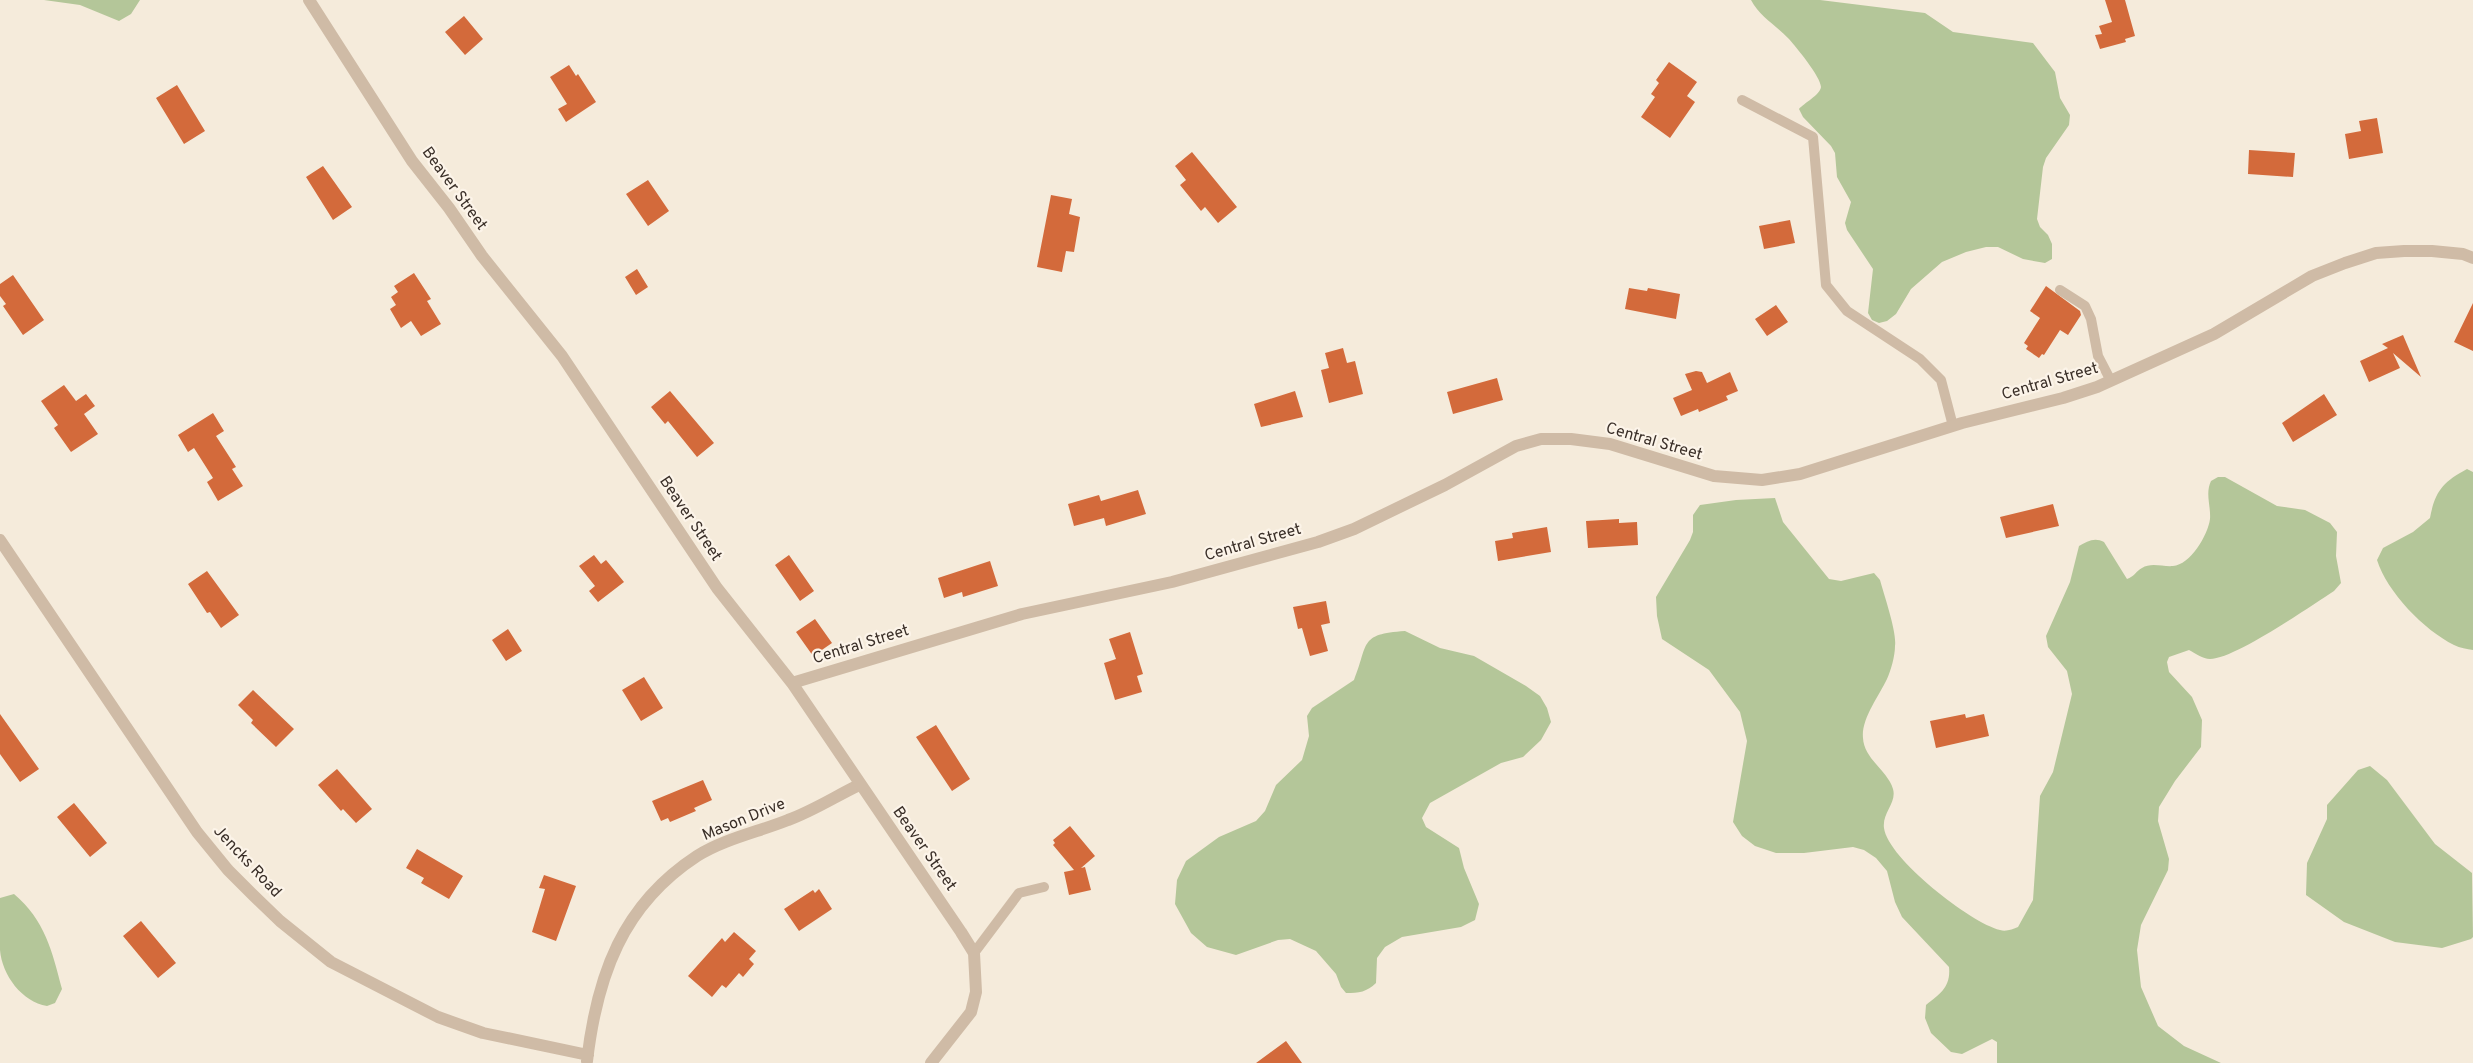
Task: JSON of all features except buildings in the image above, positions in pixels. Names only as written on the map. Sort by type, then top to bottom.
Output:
[{"type":"street","name":"Beaver Street","points":[[309,0],[412,161],[449,208],[482,256],[562,356],[717,588],[792,683],[962,932],[974,953],[976,992],[971,1012],[931,1063]]},
{"type":"street","name":"Central Street","points":[[792,683],[1022,614],[1172,582],[1318,542],[1354,528],[1445,485],[1516,446],[1541,439],[1572,439],[1610,444],[1714,476],[1762,480],[1800,474],[1953,426],[2062,398],[2111,381],[2214,334],[2312,276],[2376,253],[2432,251],[2463,254],[2473,258]]},
{"type":"street","name":"Jencks Road","points":[[0,540],[197,832],[228,870],[280,921],[331,962],[438,1017],[483,1033],[588,1059]]},
{"type":"street","name":"Mason Drive","points":[[588,1059],[605,970],[629,922],[651,893],[698,855],[735,839],[789,820],[860,785]]},
{"type":"lane","points":[[1742,100],[1813,137],[1826,285],[1846,311],[1920,359],[1941,380],[1953,426]]},
{"type":"lane","points":[[2060,290],[2085,306],[2091,319],[2098,356],[2111,381]]},
{"type":"lane","points":[[974,953],[1020,893],[1044,887]]},
{"type":"green space","points":[[44,0],[140,0],[131,14],[119,21],[80,5]]},
{"type":"green space","points":[[1751,0],[1820,0],[1925,13],[1953,32],[2033,43],[2055,72],[2060,98],[2070,115],[2069,125],[2046,158],[2043,167],[2037,219],[2040,227],[2048,235],[2052,244],[2052,259],[2045,263],[2023,259],[1998,247],[1986,247],[1966,252],[1942,262],[1911,289],[1896,314],[1887,321],[1879,323],[1872,320],[1868,313],[1873,269],[1847,230],[1845,223],[1851,202],[1837,177],[1835,153],[1831,146],[1803,117],[1799,109],[1818,93],[1821,87],[1820,82],[1792,43],[1764,16]]},
{"type":"green space","points":[[2467,469],[2473,472],[2473,650],[2454,645],[2419,620],[2389,585],[2377,560],[2383,548],[2413,532],[2430,518],[2441,488],[2452,478]]},
{"type":"green space","points":[[2218,477],[2225,477],[2277,506],[2305,510],[2330,523],[2337,532],[2336,556],[2341,583],[2334,591],[2290,620],[2236,651],[2221,657],[2207,659],[2189,650],[2169,657],[2167,662],[2169,672],[2192,697],[2202,720],[2201,747],[2175,781],[2159,807],[2158,821],[2169,859],[2168,870],[2141,925],[2137,950],[2141,987],[2158,1026],[2184,1046],[2221,1063],[1997,1063],[1997,1042],[1992,1039],[1962,1054],[1951,1052],[1931,1033],[1925,1018],[1926,1005],[1946,985],[1949,967],[1902,917],[1895,902],[1887,871],[1876,858],[1864,850],[1853,847],[1804,853],[1776,853],[1755,846],[1742,836],[1733,822],[1747,741],[1740,712],[1709,670],[1662,639],[1657,616],[1656,597],[1690,540],[1693,532],[1693,515],[1700,505],[1736,500],[1775,498],[1783,522],[1829,579],[1841,581],[1874,573],[1880,580],[1892,623],[1895,650],[1884,686],[1871,708],[1865,723],[1863,738],[1867,752],[1886,776],[1893,789],[1893,799],[1885,818],[1884,828],[1889,841],[1900,856],[1933,888],[1970,915],[1987,925],[2005,931],[2018,927],[2033,900],[2040,796],[2053,772],[2072,694],[2067,671],[2048,647],[2046,636],[2070,582],[2079,546],[2094,540],[2104,542],[2127,579],[2146,566],[2173,566],[2179,564],[2192,555],[2206,533],[2210,519],[2209,486],[2211,481]]},
{"type":"green space","points":[[1405,631],[1440,648],[1474,656],[1526,686],[1540,696],[1547,708],[1551,722],[1541,740],[1523,757],[1501,763],[1430,803],[1422,818],[1426,827],[1459,848],[1464,868],[1479,904],[1475,920],[1461,927],[1402,937],[1385,947],[1377,958],[1376,983],[1366,990],[1355,993],[1346,993],[1341,987],[1336,974],[1316,951],[1290,939],[1278,940],[1236,955],[1207,947],[1191,933],[1175,904],[1177,880],[1186,861],[1219,837],[1256,821],[1265,811],[1276,785],[1302,760],[1309,736],[1307,716],[1312,708],[1354,680],[1364,649],[1372,638],[1390,632]]},
{"type":"green space","points":[[2370,766],[2387,780],[2435,844],[2472,873],[2473,937],[2471,939],[2442,948],[2395,942],[2344,922],[2306,895],[2307,863],[2327,819],[2327,805],[2358,770]]},
{"type":"green space","points":[[14,894],[25,904],[40,925],[55,962],[62,989],[55,1003],[47,1006],[29,999],[15,986],[9,978],[2,959],[0,950],[0,898]]}]
